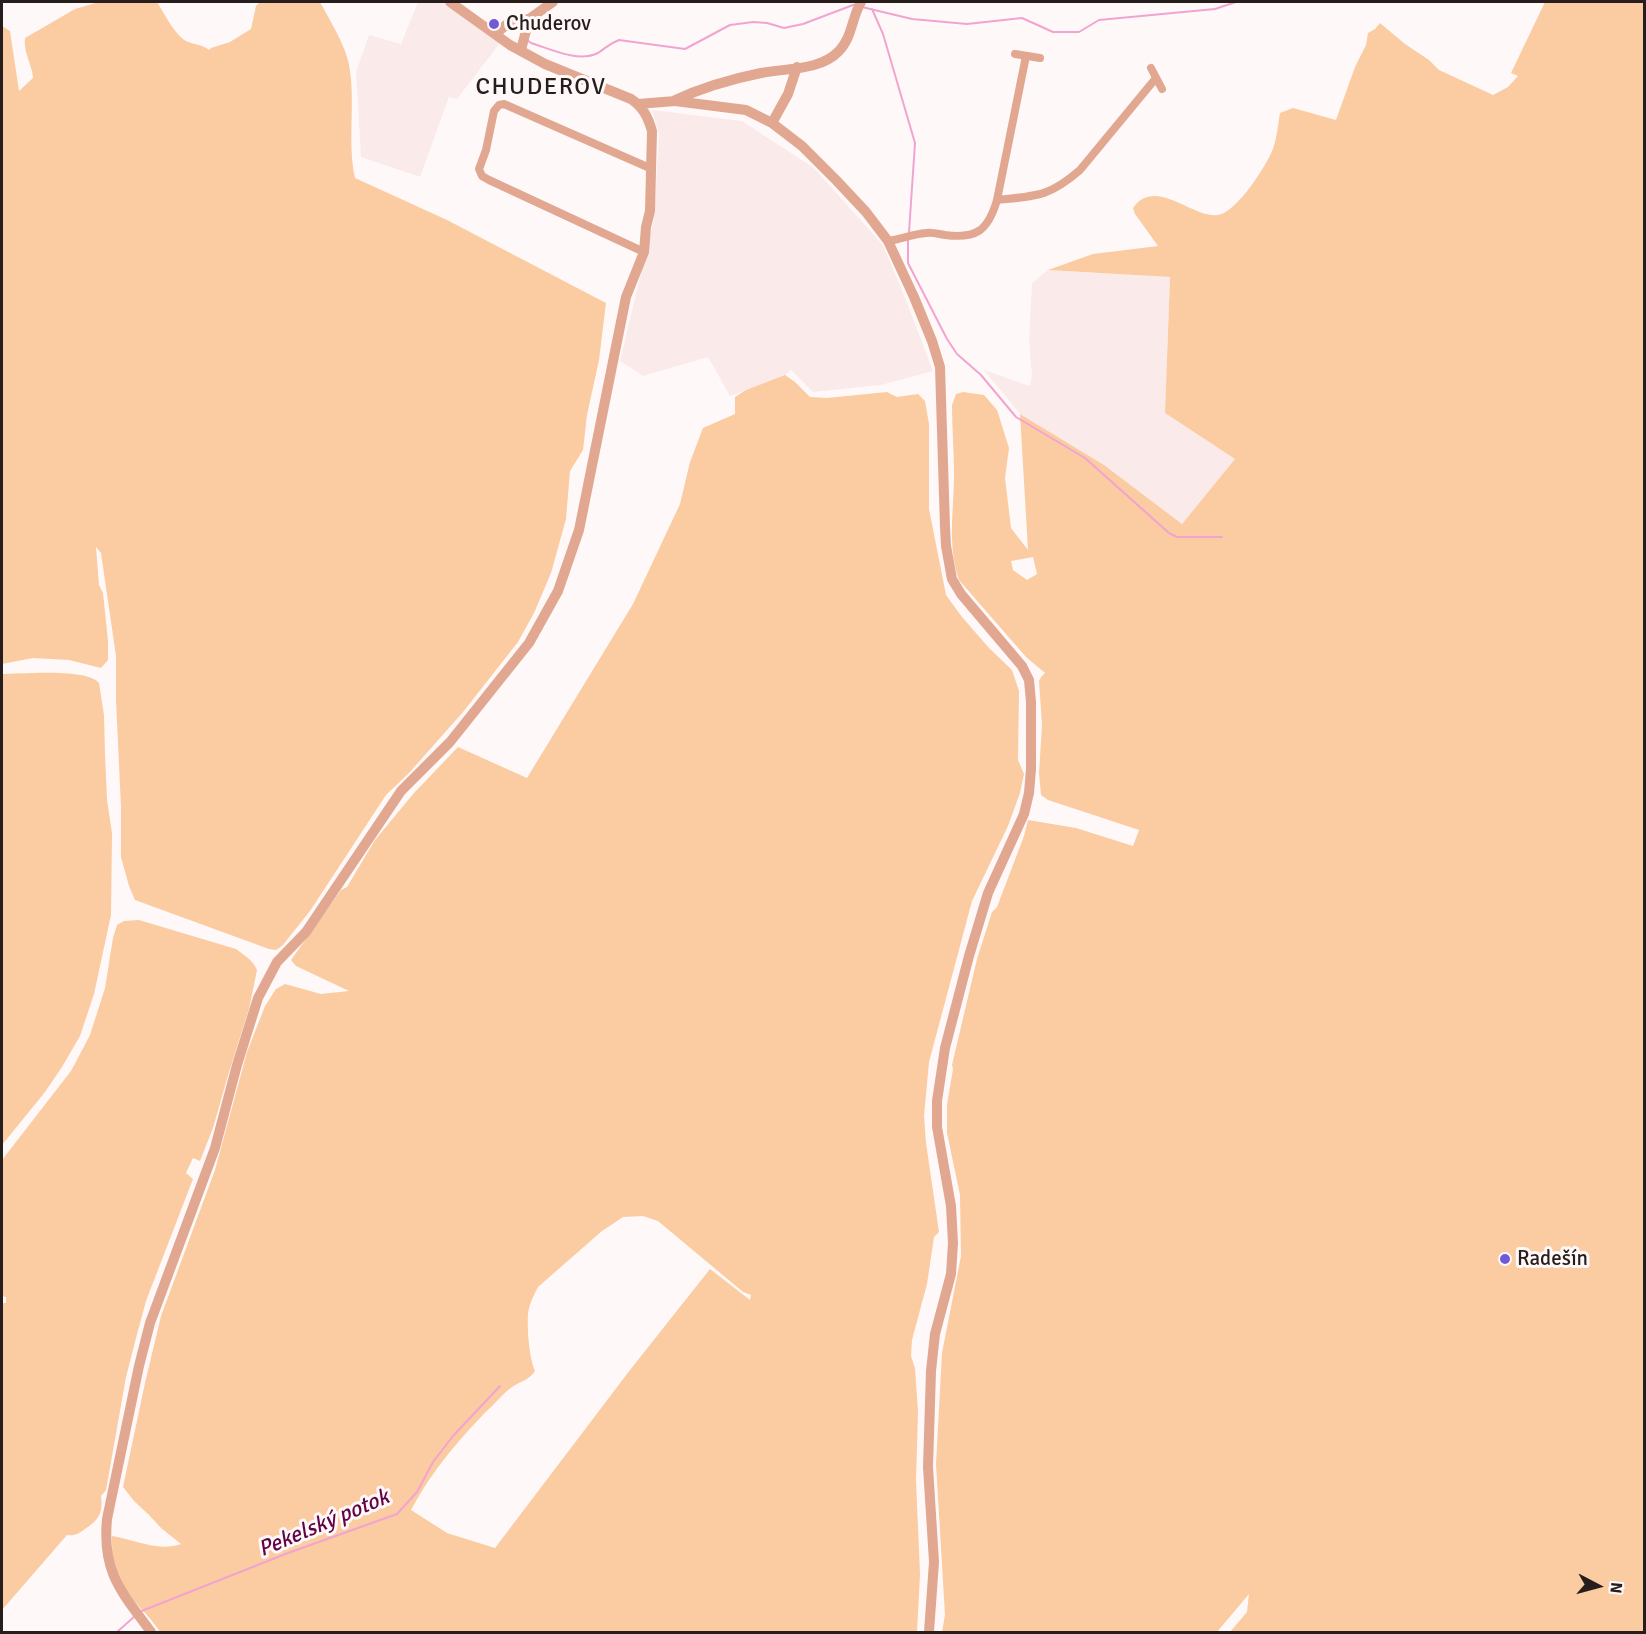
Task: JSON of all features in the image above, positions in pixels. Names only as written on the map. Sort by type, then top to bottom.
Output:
[{"type":"street","points":[[151,1632],[113,1577],[106,1551],[107,1519],[150,1323],[215,1148],[258,998],[277,962],[306,932],[401,791],[450,742],[529,643],[558,591],[579,530],[626,297],[644,252],[650,211],[652,169],[652,130],[645,112],[631,99],[545,64],[522,47],[495,34],[450,2]]},
{"type":"street","points":[[495,34],[553,2]]},
{"type":"street","points":[[673,101],[699,89],[760,74],[815,65],[829,60],[846,43],[860,4]]},
{"type":"street","points":[[520,20],[526,32],[522,47]]},
{"type":"street","points":[[1015,54],[1040,58]]},
{"type":"street","points":[[888,241],[927,233],[963,237],[973,235],[988,223],[997,200],[1026,56]]},
{"type":"street","points":[[772,123],[788,94],[797,67]]},
{"type":"street","points":[[1151,68],[1162,89]]},
{"type":"street","points":[[997,200],[1039,195],[1068,181],[1080,170],[1156,78]]},
{"type":"street","points":[[638,104],[673,101],[746,110],[772,123],[802,146],[836,180],[866,212],[888,241],[914,297],[940,367],[946,546],[952,579],[961,594],[1022,666],[1029,680],[1031,702],[1029,793],[1024,814],[988,893],[969,956],[945,1048],[937,1101],[937,1127],[951,1206],[953,1243],[951,1274],[935,1334],[931,1371],[928,1467],[934,1562],[929,1632]]},
{"type":"street","points":[[644,252],[489,180],[482,176],[479,169],[486,150],[494,111],[499,105],[504,104],[652,169]]},
{"type":"shaded area","points":[[99,2],[157,2],[182,38],[209,50],[230,42],[251,29],[256,6],[260,2],[320,2],[341,41],[349,65],[355,178],[447,220],[606,303],[599,360],[587,415],[583,450],[570,471],[566,519],[551,573],[534,613],[518,642],[463,712],[409,773],[386,795],[310,911],[282,946],[276,950],[135,900],[121,857],[116,656],[101,553],[96,547],[99,585],[103,593],[108,660],[101,668],[69,660],[33,658],[2,664],[2,26],[10,31],[19,91],[33,78],[25,48],[25,38],[75,9]]},
{"type":"shaded area","points":[[418,2],[442,2],[500,43],[457,99],[449,97],[420,177],[361,157],[356,72],[369,35],[401,44]]},
{"type":"shaded area","points":[[1545,2],[1644,2],[1644,1632],[1230,1632],[1247,1612],[1249,1594],[1217,1632],[942,1632],[945,1615],[936,1464],[942,1353],[961,1256],[960,1195],[947,1133],[947,1105],[952,1065],[977,959],[992,912],[997,907],[1028,820],[1076,828],[1133,846],[1139,830],[1048,800],[1041,795],[1039,773],[1042,725],[1039,681],[1045,673],[1026,657],[959,580],[955,567],[952,541],[954,474],[952,405],[956,394],[963,392],[984,395],[997,410],[1009,448],[1005,478],[1011,528],[1028,550],[1020,414],[1104,465],[1182,524],[1235,459],[1165,413],[1170,277],[1048,270],[1093,254],[1158,246],[1135,214],[1133,208],[1142,199],[1152,196],[1163,197],[1208,215],[1226,212],[1234,206],[1258,177],[1269,157],[1276,140],[1280,113],[1293,108],[1336,120],[1355,67],[1366,45],[1368,33],[1380,23],[1439,70],[1493,95],[1508,87],[1518,76],[1511,73]],"holes":[[[1033,557],[1037,574],[1027,580],[1013,570],[1011,561]]]},
{"type":"shaded area","points":[[652,110],[742,121],[814,168],[883,245],[933,371],[881,385],[813,392],[791,370],[785,375],[730,396],[708,357],[643,376],[620,361],[654,219],[659,135]]},
{"type":"shaded area","points":[[1048,270],[1170,277],[1165,413],[1235,459],[1182,524],[1104,465],[1020,414],[984,370],[1030,386],[1032,375],[1029,342],[1032,283]]},
{"type":"shaded area","points":[[785,375],[810,397],[827,398],[887,392],[897,397],[918,394],[925,401],[929,424],[929,509],[946,595],[989,648],[1012,670],[1019,691],[1018,760],[1024,774],[1020,793],[1008,826],[972,901],[929,1062],[924,1116],[939,1232],[934,1237],[927,1284],[912,1340],[911,1356],[915,1368],[918,1412],[916,1480],[920,1574],[917,1632],[160,1632],[125,1590],[115,1570],[112,1536],[155,1546],[181,1544],[161,1528],[123,1487],[161,1316],[215,1170],[247,1052],[265,1006],[276,989],[285,984],[321,994],[349,991],[296,966],[291,960],[341,890],[347,887],[375,840],[414,793],[458,747],[527,778],[633,604],[680,504],[690,462],[703,428],[735,414],[735,397],[746,390]],"holes":[[[643,1216],[658,1221],[743,1292],[751,1295],[750,1300],[710,1269],[495,1548],[447,1533],[411,1510],[428,1481],[460,1440],[505,1393],[535,1371],[528,1335],[528,1314],[538,1287],[602,1231],[623,1217]]]},
{"type":"shaded area","points":[[2,674],[82,675],[99,683],[104,715],[107,800],[112,833],[111,915],[94,994],[80,1036],[45,1092],[2,1145]]},
{"type":"shaded area","points":[[139,920],[236,949],[251,961],[257,970],[249,1009],[213,1128],[200,1161],[193,1158],[186,1173],[193,1179],[146,1301],[126,1377],[106,1490],[101,1496],[99,1516],[80,1532],[67,1535],[2,1610],[2,1303],[6,1303],[6,1297],[2,1296],[2,1160],[71,1071],[90,1035],[105,988],[117,925],[124,921]]},
{"type":"waterway","points":[[862,7],[912,19],[967,24],[1022,18],[1053,32],[1079,32],[1099,20],[1215,9],[1236,2]]},
{"type":"waterway","points":[[527,40],[556,51],[582,57],[598,53],[619,40],[685,49],[730,25],[753,22],[784,28],[803,24],[857,5]]},
{"type":"waterway","points":[[872,9],[883,34],[915,143],[909,232]]},
{"type":"waterway","points":[[908,238],[908,263],[947,339],[957,354],[981,375],[1016,417],[1085,458],[1169,533],[1177,537],[1222,537]]},
{"type":"waterway","name":"Pekelský potok","points":[[139,1612],[288,1553],[397,1514],[417,1492],[433,1462],[453,1436],[500,1386]]},
{"type":"waterway","name":"Pekelský potok","points":[[117,1632],[135,1616]]},
{"type":"place","name":"Chuderov","points":[[494,24]]},
{"type":"place","name":"Radešín","points":[[1505,1259]]},
{"type":"district","name":"CHUDEROV","points":[[541,88]]}]
